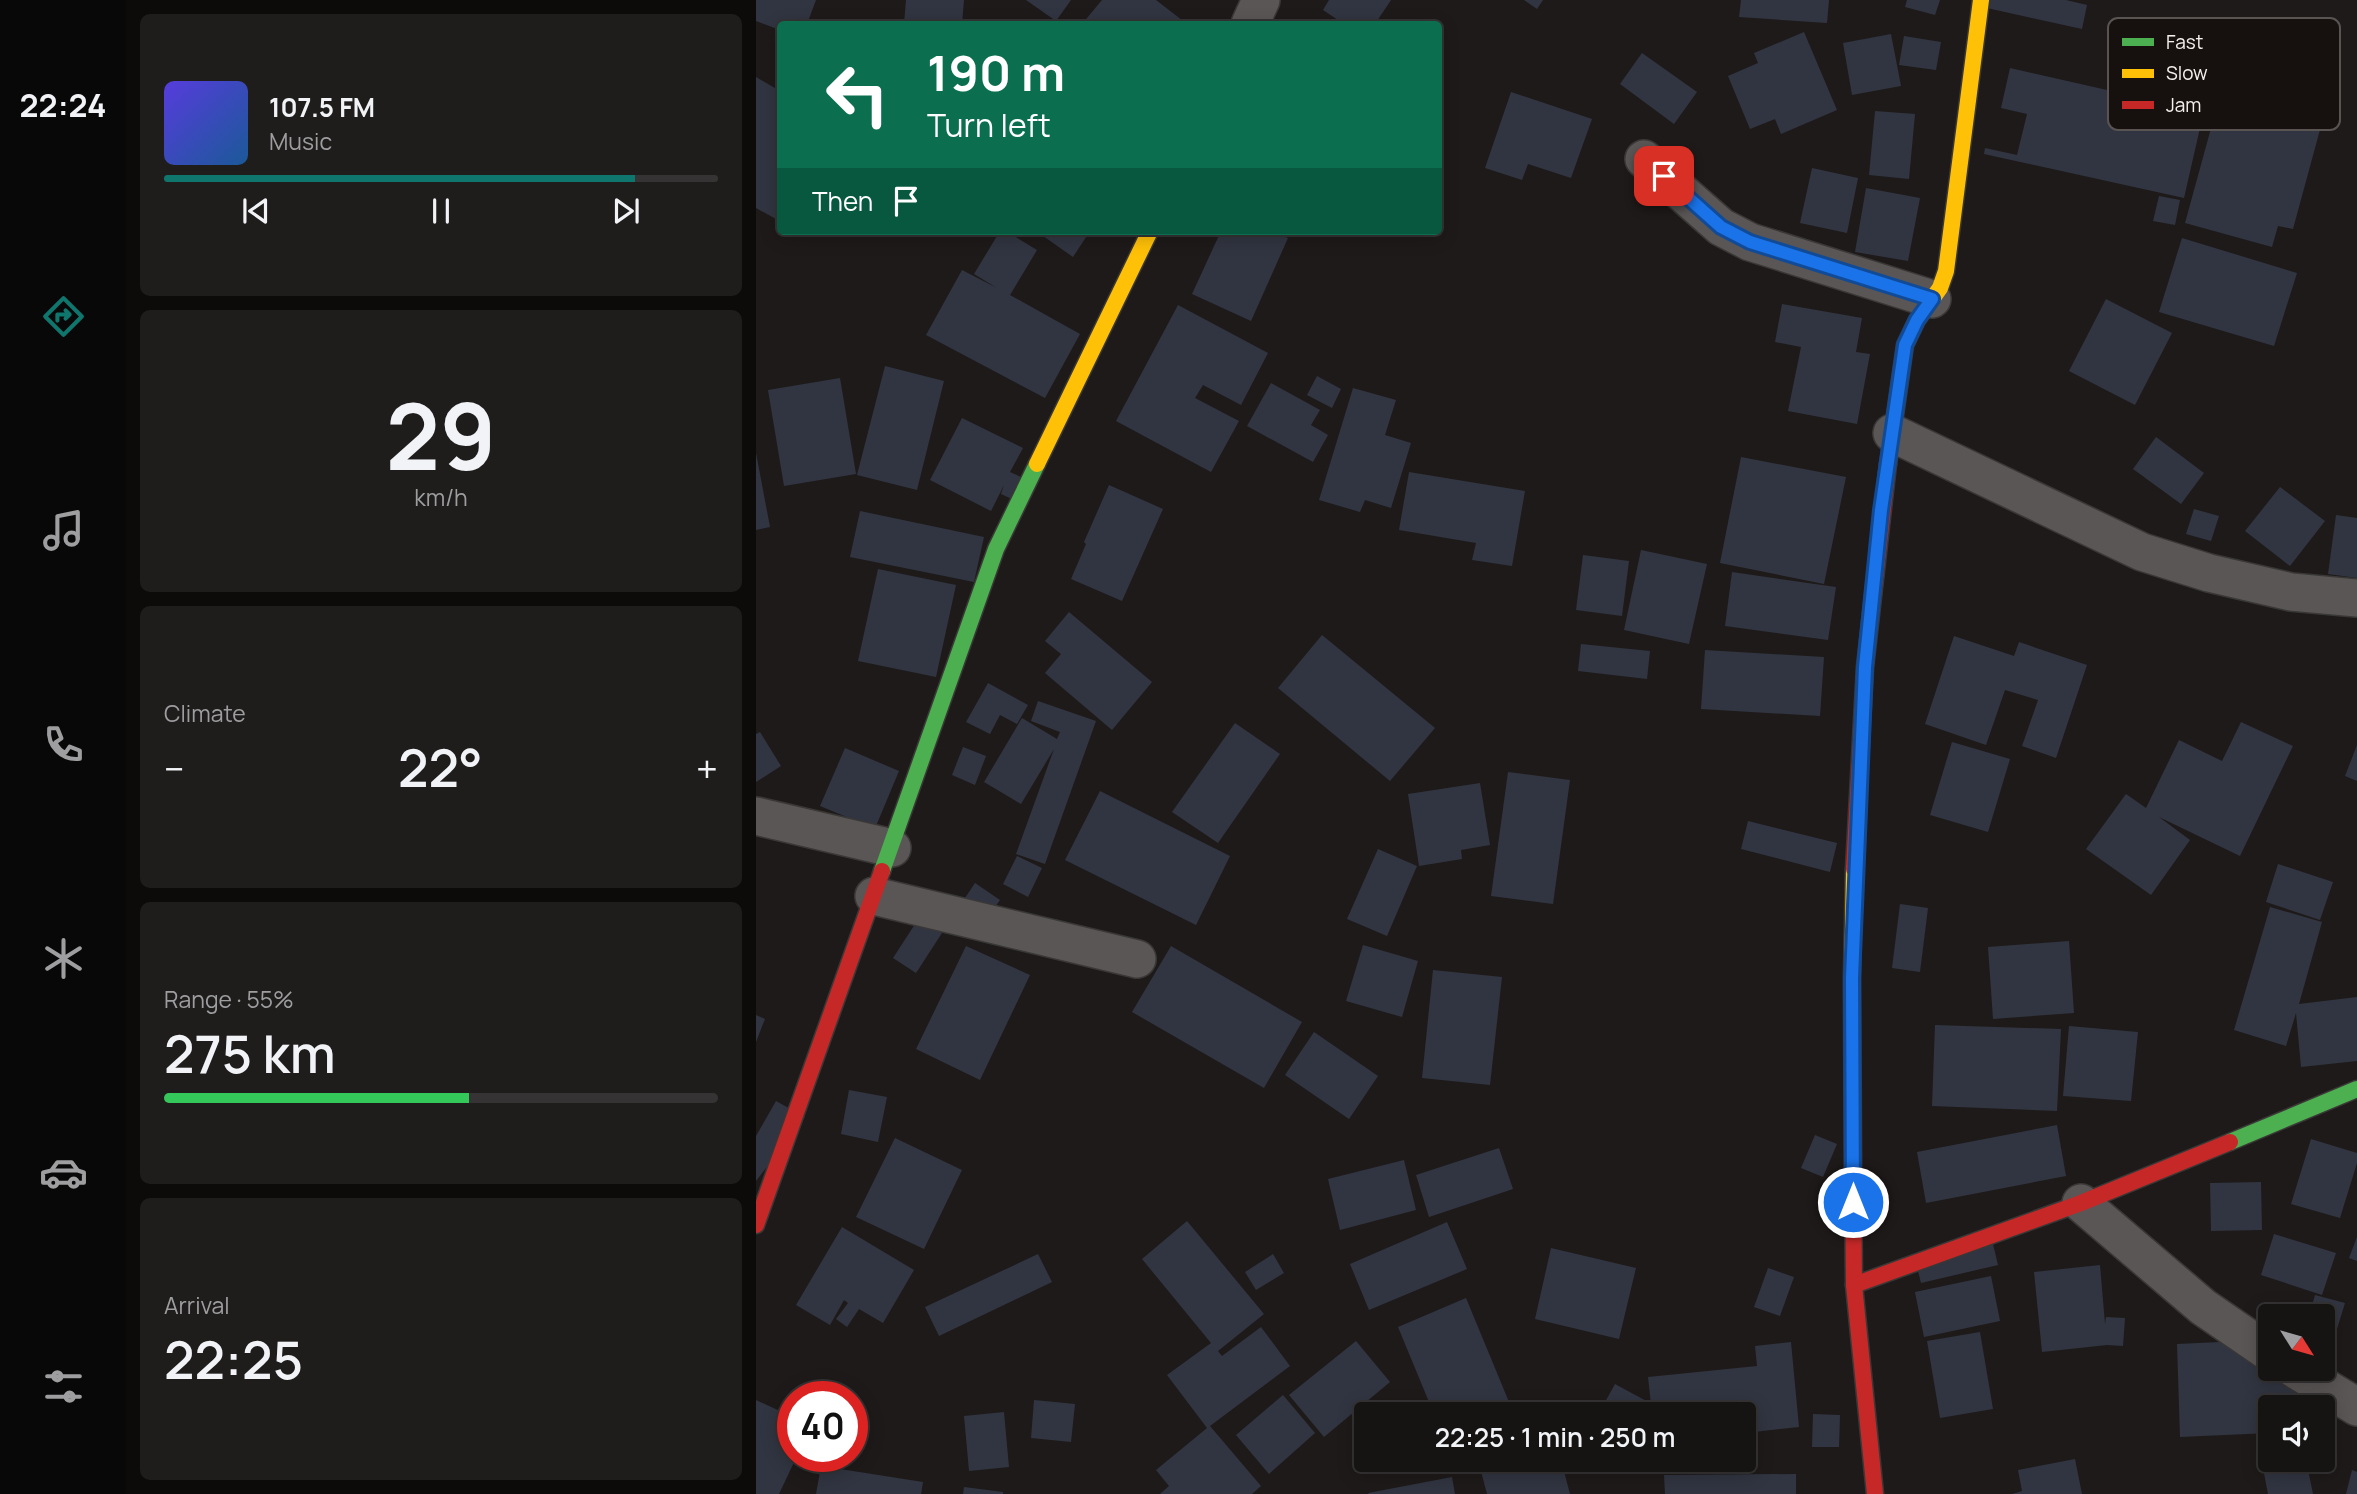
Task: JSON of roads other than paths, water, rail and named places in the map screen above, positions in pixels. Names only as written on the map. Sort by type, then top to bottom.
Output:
[{"type":"street","points":[[1251,21],[1261,0]]},
{"type":"street","points":[[1875,1494],[1854,1285],[1852,978],[1865,667],[1881,510],[1905,345],[1917,320],[1940,288],[1946,271],[1981,0]]},
{"type":"street","points":[[1644,159],[1721,227],[1750,242],[1932,299]]},
{"type":"street","points":[[756,1225],[996,550],[1148,235]]},
{"type":"street","points":[[1892,433],[2142,552],[2209,573],[2291,592],[2357,598]]},
{"type":"street","points":[[756,816],[892,848]]},
{"type":"street","points":[[874,896],[1138,959]]},
{"type":"street","points":[[1854,1285],[2081,1203],[2357,1089]]},
{"type":"street","points":[[2081,1203],[2203,1307],[2258,1345]]},
{"type":"street","points":[[2314,1381],[2357,1407]]}]
